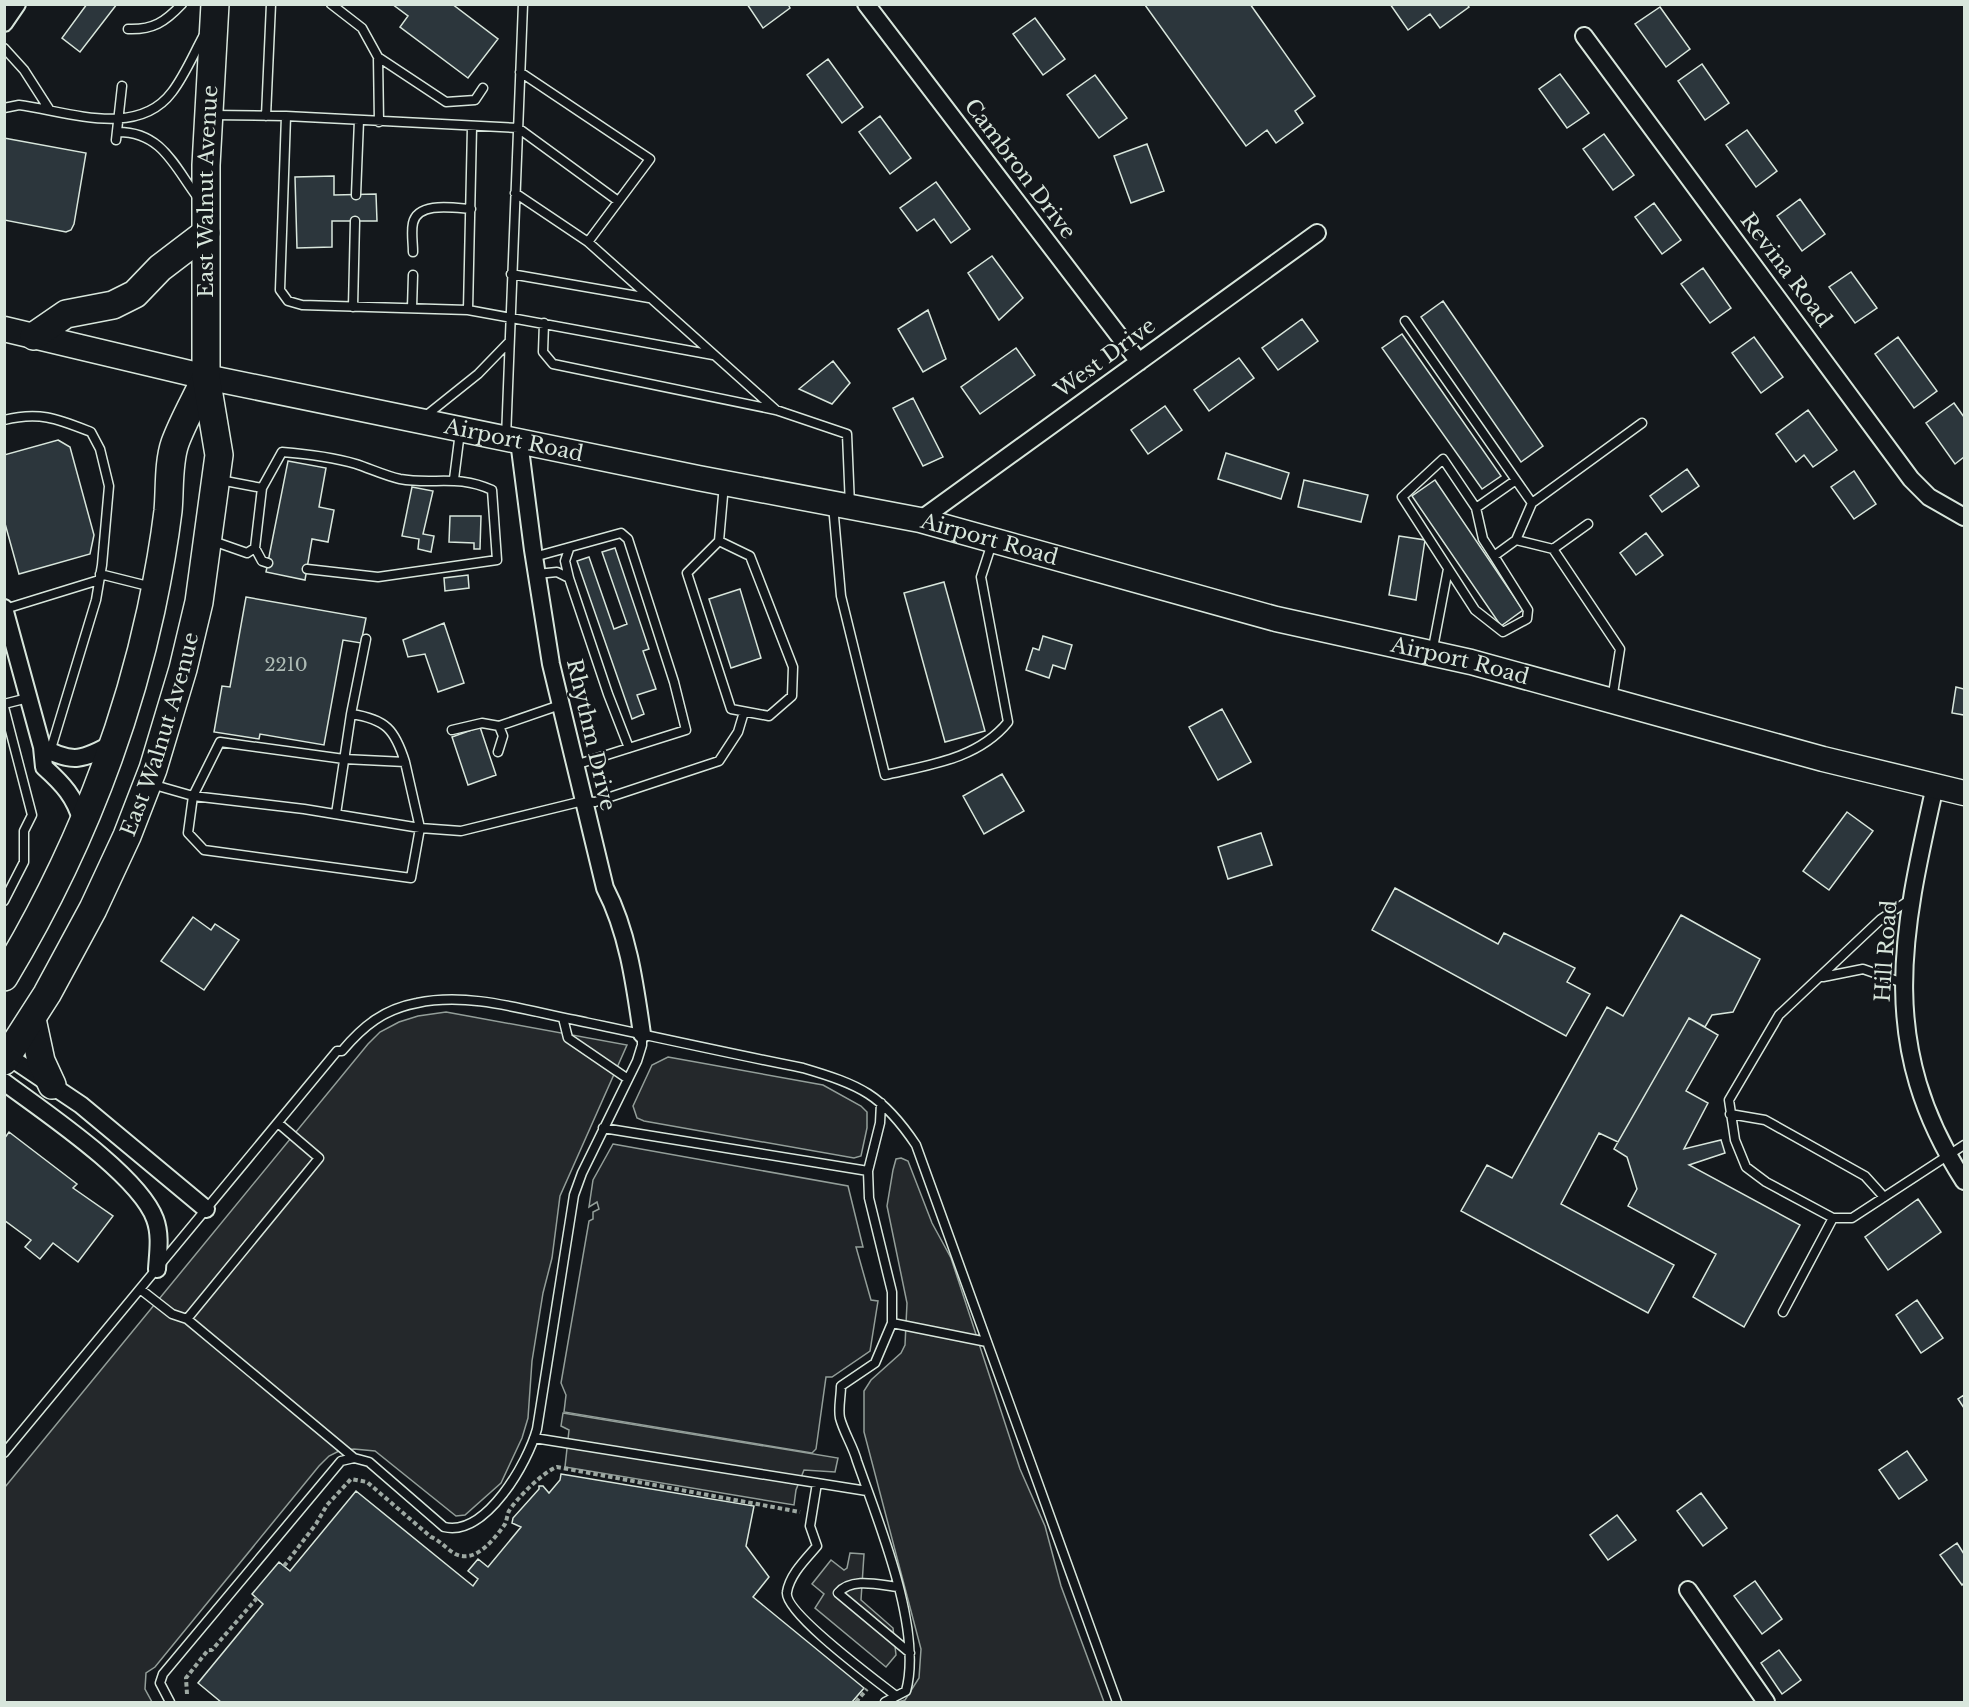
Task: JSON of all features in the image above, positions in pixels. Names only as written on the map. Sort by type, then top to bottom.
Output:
[{"type":"main road","name":"East Walnut Avenue","points":[[6,1066],[93,909],[147,783],[183,669],[209,540],[219,455],[206,377],[206,220],[215,11]]},
{"type":"main road","points":[[34,336],[66,314],[113,305],[135,294],[206,220]]},
{"type":"main road","name":"East Walnut Avenue","points":[[4,977],[32,931],[82,823],[113,743],[130,692],[155,588],[165,539],[175,445],[206,377]]},
{"type":"main road","points":[[32,1019],[41,1061],[52,1085]]},
{"type":"street","points":[[4,23],[17,4]]},
{"type":"street","name":"Cambron Drive","points":[[866,4],[1139,362]]},
{"type":"street","name":"Revina Road","points":[[1584,36],[1911,479],[1945,508],[1965,517]]},
{"type":"street","name":"West Drive","points":[[920,520],[1317,233]]},
{"type":"street","name":"Airport Road","points":[[4,329],[206,377],[724,483],[920,520],[1276,619],[1432,653],[1965,794]]},
{"type":"street","name":"Rhythm Drive","points":[[512,439],[560,705],[605,888],[614,906],[635,987],[642,1034]]},
{"type":"street","points":[[5,608],[28,698],[46,749],[44,767],[66,788],[77,803],[82,823]]},
{"type":"street","points":[[46,749],[80,760],[113,743]]},
{"type":"street","name":"Hill Road","points":[[1935,786],[1911,898],[1905,941],[1903,983],[1907,1043],[1925,1102],[1948,1155],[1965,1180]]},
{"type":"street","points":[[6,1066],[52,1085],[124,1140],[206,1209]]},
{"type":"street","points":[[6,1066],[136,1189],[155,1218],[159,1237],[157,1269]]},
{"type":"street","points":[[1688,1590],[1766,1702]]},
{"type":"lane","points":[[128,29],[144,30],[158,26],[182,4]]},
{"type":"lane","points":[[266,116],[271,4]]},
{"type":"lane","points":[[331,4],[362,28],[378,57],[446,102],[475,100],[483,88]]},
{"type":"lane","points":[[512,439],[508,343],[523,4]]},
{"type":"lane","points":[[4,108],[19,105],[120,120],[158,106],[172,92],[215,11]]},
{"type":"lane","points":[[4,48],[24,70],[49,109]]},
{"type":"lane","points":[[378,57],[379,122]]},
{"type":"lane","points":[[520,72],[650,159],[588,242]]},
{"type":"lane","points":[[122,86],[117,136],[134,132],[156,141],[206,220]]},
{"type":"lane","points":[[209,115],[286,116],[518,128],[618,201]]},
{"type":"lane","points":[[286,116],[280,290],[288,301],[302,305],[468,310],[713,355]]},
{"type":"lane","points":[[356,195],[359,120]]},
{"type":"lane","points":[[468,310],[472,127]]},
{"type":"lane","points":[[514,193],[588,242],[776,410]]},
{"type":"lane","points":[[413,252],[413,222],[418,214],[431,208],[471,209]]},
{"type":"lane","points":[[353,307],[355,221]]},
{"type":"lane","points":[[511,274],[652,298]]},
{"type":"lane","points":[[412,308],[413,275]]},
{"type":"lane","points":[[1405,321],[1532,502]]},
{"type":"lane","points":[[544,323],[543,352],[553,364],[776,410],[847,434],[842,505],[841,596],[885,774],[940,762],[982,747],[995,738],[1008,722],[981,577],[993,540]]},
{"type":"lane","points":[[419,421],[478,374],[508,343]]},
{"type":"lane","points":[[4,420],[28,414],[63,421],[91,432],[100,449],[109,486],[96,600],[46,749]]},
{"type":"lane","points":[[1494,556],[1516,540],[1532,502],[1642,423]]},
{"type":"lane","points":[[454,479],[461,429]]},
{"type":"lane","points":[[268,563],[262,561],[255,548],[262,488],[282,452],[309,454],[353,463],[401,479],[454,479],[478,483],[492,490],[497,560],[378,577],[307,569]]},
{"type":"lane","points":[[1443,459],[1476,508],[1483,539],[1528,610],[1527,619],[1503,632],[1475,610],[1402,497],[1443,459]]},
{"type":"lane","points":[[216,480],[262,488]]},
{"type":"lane","points":[[1476,508],[1516,480]]},
{"type":"lane","points":[[720,542],[750,555],[793,667],[792,696],[769,716],[731,709],[687,573],[720,542],[724,483]]},
{"type":"lane","points":[[1553,549],[1588,524]]},
{"type":"lane","points":[[535,565],[569,549],[621,533],[628,539],[674,682],[686,730],[574,765]]},
{"type":"lane","points":[[209,540],[247,553],[255,548]]},
{"type":"lane","points":[[1516,540],[1553,549],[1620,649],[1612,701]]},
{"type":"lane","points":[[569,549],[565,561],[569,578],[608,694],[629,748]]},
{"type":"lane","points":[[535,565],[569,578]]},
{"type":"lane","points":[[1432,653],[1448,569]]},
{"type":"lane","points":[[5,608],[100,577],[155,588]]},
{"type":"lane","points":[[336,814],[351,714],[366,639]]},
{"type":"lane","points":[[4,901],[24,862],[24,831],[32,815],[4,706],[28,698]]},
{"type":"lane","points":[[452,730],[482,723],[499,726],[560,705]]},
{"type":"lane","points":[[147,783],[193,796],[336,814],[420,828],[461,831],[583,801],[595,802],[719,761],[738,732],[744,712]]},
{"type":"lane","points":[[351,714],[375,717],[397,736],[405,762],[420,828],[411,878],[204,850],[188,833],[193,796],[220,742],[344,759],[405,762]]},
{"type":"lane","points":[[498,752],[503,736],[499,726]]},
{"type":"lane","points":[[1911,898],[1881,919],[1779,1015],[1729,1100],[1735,1140],[1746,1167],[1766,1182],[1833,1218],[1852,1218],[1965,1145]]},
{"type":"lane","points":[[1821,977],[1863,969],[1903,983]]},
{"type":"lane","points":[[4,1453],[338,1051],[342,1051],[364,1026],[393,1010],[415,1003],[448,999],[498,1004],[803,1068],[843,1080],[880,1103],[916,1145],[1117,1702]]},
{"type":"lane","points":[[563,1017],[568,1038],[628,1079]]},
{"type":"lane","points":[[140,1289],[172,1314],[187,1319],[354,1458],[369,1462],[444,1527],[453,1529],[476,1521],[485,1514],[517,1474],[534,1438],[574,1195],[603,1128],[637,1061],[642,1045],[642,1034]]},
{"type":"lane","points":[[880,1103],[880,1123],[868,1171],[869,1198],[892,1292],[892,1323],[875,1363],[841,1386],[840,1417],[898,1587],[910,1653],[910,1675],[906,1691],[885,1702]]},
{"type":"lane","points":[[1730,1114],[1765,1120],[1865,1176],[1884,1197]]},
{"type":"lane","points":[[187,1319],[319,1158],[278,1123]]},
{"type":"lane","points":[[603,1128],[868,1171]]},
{"type":"lane","points":[[1783,1312],[1833,1218]]},
{"type":"lane","points":[[892,1323],[987,1342]]},
{"type":"lane","points":[[534,1438],[867,1491]]},
{"type":"lane","points":[[170,1702],[160,1683],[163,1674],[331,1471],[341,1461],[354,1458]]},
{"type":"lane","points":[[817,1483],[810,1514],[810,1526],[817,1546],[791,1579],[786,1594],[788,1604],[815,1630],[896,1696]]},
{"type":"lane","points":[[898,1587],[856,1583],[844,1586],[838,1593],[910,1653]]},
{"type":"path","points":[[284,1566],[316,1524],[327,1505],[351,1479],[367,1482],[431,1538],[439,1540],[458,1556],[469,1557],[482,1551],[506,1523],[509,1512],[538,1479],[557,1467],[810,1514]]},
{"type":"path","points":[[187,1694],[186,1678],[208,1650],[212,1650],[257,1599]]},
{"type":"path","points":[[856,1702],[868,1688]]},
{"type":"shaded area","points":[[446,1012],[627,1045],[560,1196],[552,1258],[543,1293],[532,1361],[528,1418],[522,1438],[501,1483],[465,1515],[456,1516],[375,1451],[354,1449],[339,1451],[329,1456],[319,1466],[155,1667],[146,1673],[145,1689],[152,1702],[5,1702],[5,1487],[368,1044],[380,1032],[399,1022],[418,1016]]},
{"type":"shaded area","points":[[668,1057],[823,1085],[861,1106],[867,1112],[867,1128],[861,1156],[854,1158],[637,1118],[633,1106],[652,1065]]},
{"type":"shaded area","points":[[613,1144],[848,1186],[863,1247],[856,1247],[871,1300],[878,1301],[870,1351],[832,1377],[826,1377],[816,1449],[812,1453],[564,1412],[566,1395],[561,1383],[589,1221],[593,1219],[593,1212],[599,1209],[597,1202],[589,1207],[593,1180]]},
{"type":"shaded area","points":[[901,1158],[908,1161],[932,1223],[951,1258],[1020,1469],[1045,1526],[1061,1586],[1104,1702],[898,1702],[905,1700],[919,1678],[921,1649],[864,1432],[864,1391],[871,1380],[901,1353],[905,1345],[907,1303],[887,1206],[896,1159]]},
{"type":"shaded area","points":[[563,1413],[838,1458],[835,1472],[804,1470],[796,1490],[794,1505],[565,1467],[569,1430],[561,1426]]},
{"type":"shaded area","points":[[850,1553],[864,1554],[861,1600],[893,1628],[896,1655],[886,1667],[815,1608],[824,1594],[812,1584],[831,1560],[844,1570],[847,1568]]},
{"type":"building","points":[[87,4],[117,4],[80,52],[62,38]]},
{"type":"building","points":[[392,4],[452,4],[498,39],[468,78],[400,27],[408,16]]},
{"type":"building","points":[[747,4],[788,4],[790,8],[763,28]]},
{"type":"building","points":[[1250,4],[1315,96],[1295,111],[1303,123],[1276,143],[1267,130],[1246,146],[1145,5]]},
{"type":"building","points":[[1390,4],[1467,4],[1469,7],[1440,28],[1430,14],[1408,30]]},
{"type":"building","points":[[1660,7],[1690,49],[1666,67],[1635,24]]},
{"type":"building","points":[[1035,18],[1065,59],[1043,75],[1013,34]]},
{"type":"building","points":[[828,59],[863,107],[842,123],[807,75]]},
{"type":"building","points":[[1702,64],[1729,103],[1705,120],[1678,81]]},
{"type":"building","points":[[1560,74],[1589,113],[1567,128],[1539,89]]},
{"type":"building","points":[[1095,75],[1127,118],[1099,138],[1067,95]]},
{"type":"building","points":[[880,116],[911,158],[890,174],[859,132]]},
{"type":"building","points":[[1747,130],[1777,171],[1756,187],[1726,145]]},
{"type":"building","points":[[1604,134],[1634,175],[1613,190],[1583,149]]},
{"type":"building","points":[[4,138],[86,153],[71,230],[66,232],[4,220]]},
{"type":"building","points":[[1147,144],[1164,191],[1131,203],[1114,156]]},
{"type":"building","points":[[334,176],[334,195],[376,194],[377,221],[332,221],[332,247],[297,248],[295,177]]},
{"type":"building","points":[[936,182],[970,229],[951,243],[934,219],[917,231],[900,208]]},
{"type":"building","points":[[1800,199],[1825,234],[1802,251],[1777,216]]},
{"type":"building","points":[[1654,203],[1681,240],[1662,254],[1635,217]]},
{"type":"building","points":[[992,256],[1023,298],[999,320],[968,273]]},
{"type":"building","points":[[1703,268],[1731,308],[1710,323],[1681,284]]},
{"type":"building","points":[[1851,272],[1877,308],[1855,323],[1829,287]]},
{"type":"building","points":[[1443,301],[1543,446],[1521,462],[1421,317]]},
{"type":"building","points":[[928,310],[946,359],[923,372],[898,329]]},
{"type":"building","points":[[1302,319],[1318,341],[1278,370],[1262,348]]},
{"type":"building","points":[[1402,334],[1501,476],[1482,489],[1382,348]]},
{"type":"building","points":[[1754,337],[1783,377],[1761,393],[1732,353]]},
{"type":"building","points":[[1898,337],[1937,391],[1914,408],[1875,354]]},
{"type":"building","points":[[1016,348],[1035,375],[980,414],[961,387]]},
{"type":"building","points":[[1239,358],[1254,378],[1209,411],[1194,390]]},
{"type":"building","points":[[833,361],[850,383],[832,404],[799,389]]},
{"type":"building","points":[[913,398],[943,457],[923,466],[893,408]]},
{"type":"building","points":[[1954,403],[1964,417],[1964,457],[1955,464],[1926,423]]},
{"type":"building","points":[[1165,406],[1182,430],[1148,454],[1131,430]]},
{"type":"building","points":[[1808,410],[1837,450],[1813,467],[1804,455],[1796,462],[1776,434]]},
{"type":"building","points":[[58,440],[70,447],[94,535],[90,554],[19,574],[4,520],[4,455]]},
{"type":"building","points":[[1226,453],[1289,473],[1281,499],[1218,479]]},
{"type":"building","points":[[288,461],[326,468],[319,507],[334,510],[328,542],[312,539],[305,580],[266,572]]},
{"type":"building","points":[[1687,469],[1699,486],[1662,512],[1650,496]]},
{"type":"building","points":[[1854,471],[1876,504],[1854,519],[1831,487]]},
{"type":"building","points":[[1304,480],[1368,495],[1361,522],[1298,507]]},
{"type":"building","points":[[1435,480],[1523,610],[1501,626],[1412,496]]},
{"type":"building","points":[[412,487],[433,491],[423,534],[434,536],[431,552],[418,549],[419,539],[402,536]]},
{"type":"building","points":[[450,516],[481,516],[480,549],[474,549],[474,543],[449,542]]},
{"type":"building","points":[[1646,533],[1663,555],[1636,575],[1620,553]]},
{"type":"building","points":[[1399,536],[1425,540],[1416,600],[1389,595]]},
{"type":"building","points":[[615,548],[649,649],[643,651],[656,689],[637,695],[644,714],[632,719],[577,561],[589,557],[614,629],[627,624],[602,552]]},
{"type":"building","points":[[468,575],[469,588],[445,591],[444,578]]},
{"type":"building","points":[[944,582],[985,731],[945,742],[904,593]]},
{"type":"building","points":[[740,589],[761,658],[731,668],[709,599]]},
{"type":"building","points":[[246,597],[366,618],[361,643],[343,640],[324,745],[260,734],[259,739],[214,732],[222,686],[230,687]]},
{"type":"building","points":[[444,623],[464,683],[438,692],[425,654],[408,657],[403,640]]},
{"type":"building","points":[[1043,636],[1072,645],[1065,669],[1053,665],[1049,678],[1026,670],[1033,648],[1039,650]]},
{"type":"building","points":[[1956,687],[1964,689],[1964,715],[1952,713]]},
{"type":"building","points":[[1222,709],[1251,762],[1218,780],[1189,727]]},
{"type":"building","points":[[480,727],[496,775],[468,785],[452,737]]},
{"type":"building","points":[[1002,774],[1024,811],[984,834],[963,796]]},
{"type":"building","points":[[1847,812],[1873,831],[1829,890],[1803,871]]},
{"type":"building","points":[[1261,833],[1272,865],[1228,879],[1218,847]]},
{"type":"building","points":[[1395,888],[1498,944],[1504,933],[1575,968],[1567,982],[1590,994],[1566,1036],[1372,930]]},
{"type":"building","points":[[1681,915],[1760,959],[1733,1012],[1712,1015],[1705,1027],[1689,1018],[1618,1142],[1599,1133],[1561,1204],[1674,1265],[1648,1313],[1461,1211],[1487,1165],[1512,1178],[1607,1007],[1623,1016]]},
{"type":"building","points":[[193,917],[211,930],[215,924],[239,940],[204,990],[161,961]]},
{"type":"building","points":[[1689,1018],[1718,1035],[1686,1091],[1708,1103],[1684,1149],[1721,1140],[1725,1153],[1689,1165],[1800,1225],[1744,1327],[1693,1297],[1716,1254],[1628,1206],[1637,1189],[1627,1157],[1614,1149]]},
{"type":"building","points":[[9,1132],[77,1184],[73,1188],[113,1216],[78,1262],[53,1243],[40,1259],[25,1247],[31,1240],[4,1220],[4,1139]]},
{"type":"building","points":[[1918,1199],[1941,1232],[1888,1270],[1865,1237]]},
{"type":"building","points":[[1917,1300],[1943,1338],[1921,1353],[1896,1315]]},
{"type":"building","points":[[1964,1395],[1964,1408],[1958,1399]]},
{"type":"building","points":[[1907,1451],[1927,1480],[1899,1499],[1879,1470]]},
{"type":"building","points":[[561,1474],[754,1506],[746,1546],[769,1577],[753,1597],[864,1688],[852,1702],[221,1702],[198,1683],[263,1604],[252,1594],[279,1562],[290,1571],[356,1491],[473,1586],[478,1579],[468,1571],[478,1559],[488,1567],[521,1527],[512,1523],[513,1518],[539,1489],[539,1486],[543,1486],[549,1493],[560,1480]]},
{"type":"building","points":[[1701,1493],[1727,1528],[1703,1546],[1677,1511]]},
{"type":"building","points":[[1617,1515],[1636,1540],[1608,1560],[1590,1535]]},
{"type":"building","points":[[1957,1543],[1964,1554],[1964,1583],[1962,1585],[1940,1555]]},
{"type":"building","points":[[1755,1581],[1782,1619],[1762,1634],[1734,1596]]},
{"type":"building","points":[[1779,1650],[1801,1680],[1782,1694],[1761,1663]]}]
